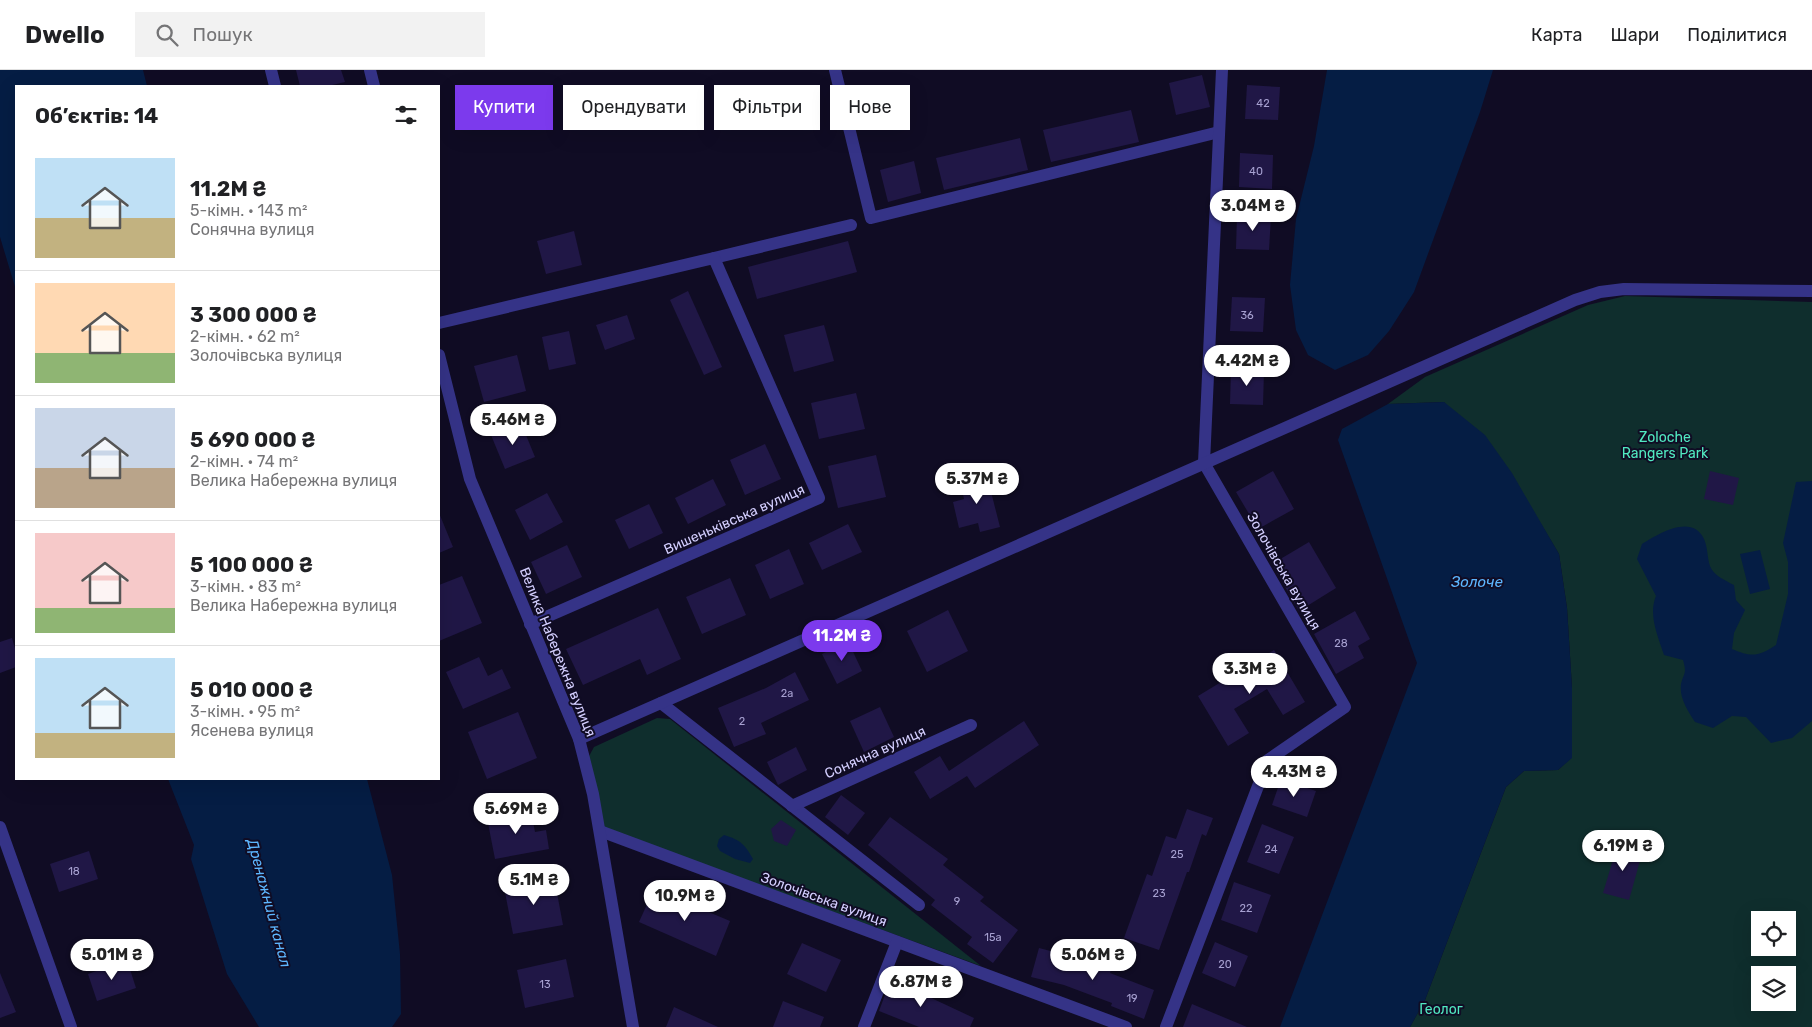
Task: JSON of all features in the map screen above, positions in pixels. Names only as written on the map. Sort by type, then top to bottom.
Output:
[{"type":"street","points":[[271,70],[275,85]]},
{"type":"street","points":[[370,70],[374,85]]},
{"type":"street","points":[[835,70],[871,218],[1219,132]]},
{"type":"street","points":[[1204,463],[1222,70]]},
{"type":"street","points":[[440,322],[850,225]]},
{"type":"street","name":"Вишеньківська вулиця","points":[[530,624],[819,498],[714,258]]},
{"type":"street","points":[[579,739],[1575,300],[1600,292],[1624,288],[1812,291]]},
{"type":"street","name":"Велика Набережна вулиця","points":[[440,358],[470,479],[579,739],[600,831],[633,1027]]},
{"type":"street","name":"Золочівська вулиця","points":[[1166,1027],[1268,760],[1345,707],[1204,463]]},
{"type":"street","points":[[660,703],[919,905]]},
{"type":"street","name":"Сонячна вулиця","points":[[792,806],[971,725]]},
{"type":"street","points":[[0,827],[72,1027]]},
{"type":"street","name":"Золочівська вулиця","points":[[600,831],[1126,1027]]},
{"type":"street","name":"Золочівська вулиця","points":[[864,1027],[897,942]]},
{"type":"green space","name":"Zoloche Rangers Park","points":[[1625,296],[1812,302],[1812,1027],[1410,1027],[1425,1000],[1506,787],[1524,771],[1558,770],[1571,758],[1572,688],[1567,608],[1559,554],[1541,524],[1444,402],[1388,404],[1425,377],[1588,305]]},
{"type":"green space","points":[[657,718],[670,719],[981,966],[604,828],[588,758],[594,747]]},
{"type":"water","points":[[0,70],[143,70],[147,85],[15,85],[15,287],[0,237]]},
{"type":"water","points":[[1327,70],[1493,70],[1480,112],[1414,292],[1389,331],[1368,355],[1335,370],[1308,355],[1296,330],[1290,285],[1296,219],[1314,146]]},
{"type":"water","name":"Золоче","points":[[1444,402],[1485,435],[1512,473],[1559,554],[1567,608],[1572,688],[1572,758],[1558,770],[1524,771],[1506,787],[1425,1000],[1410,1027],[1280,1027],[1417,663],[1338,440],[1342,429],[1388,404]]},
{"type":"water","points":[[1812,481],[1812,721],[1792,738],[1771,743],[1746,717],[1732,716],[1713,728],[1695,722],[1681,694],[1681,684],[1685,671],[1683,660],[1664,655],[1657,633],[1653,618],[1656,596],[1637,559],[1642,544],[1665,531],[1675,528],[1691,527],[1699,531],[1704,539],[1712,569],[1720,577],[1734,585],[1736,600],[1745,610],[1734,633],[1732,649],[1744,653],[1759,654],[1776,645],[1788,594],[1788,562],[1783,543],[1796,482]]},
{"type":"water","points":[[1760,550],[1770,589],[1750,594],[1740,554]]},
{"type":"water","name":"Дренажний канал","points":[[168,780],[367,780],[392,875],[400,954],[401,1014],[392,1027],[259,1027],[227,974],[191,859],[194,845]]},
{"type":"water","points":[[724,835],[739,841],[745,847],[753,859],[750,863],[735,859],[720,851],[717,846],[719,839]]},
{"type":"building","points":[[296,70],[341,70],[345,82],[332,85],[300,85]]},
{"type":"building","points":[[1202,75],[1210,107],[1176,115],[1169,83]]},
{"type":"building","points":[[1247,85],[1280,87],[1278,120],[1245,119]]},
{"type":"building","points":[[1131,110],[1139,142],[1051,162],[1043,130]]},
{"type":"building","points":[[1020,138],[1028,170],[944,190],[936,158]]},
{"type":"building","points":[[1240,153],[1273,155],[1272,189],[1239,187]]},
{"type":"building","points":[[914,161],[921,193],[888,202],[880,170]]},
{"type":"building","points":[[1237,215],[1271,216],[1269,250],[1236,249]]},
{"type":"building","points":[[574,231],[582,265],[546,274],[537,241]]},
{"type":"building","points":[[848,241],[857,272],[757,299],[748,267]]},
{"type":"building","points":[[688,291],[722,367],[704,375],[670,300]]},
{"type":"building","points":[[1232,297],[1265,298],[1263,332],[1230,331]]},
{"type":"building","points":[[627,315],[635,339],[605,350],[596,325]]},
{"type":"building","points":[[824,325],[834,361],[794,372],[784,335]]},
{"type":"building","points":[[569,331],[576,364],[549,370],[542,337]]},
{"type":"building","points":[[517,355],[526,391],[484,402],[474,366]]},
{"type":"building","points":[[1231,370],[1264,371],[1263,405],[1230,404]]},
{"type":"building","points":[[856,393],[865,429],[819,439],[811,403]]},
{"type":"building","points":[[521,423],[535,457],[505,469],[491,435]]},
{"type":"building","points":[[765,444],[781,479],[745,495],[730,460]]},
{"type":"building","points":[[876,455],[886,497],[838,508],[828,466]]},
{"type":"building","points":[[1273,471],[1294,509],[1258,529],[1236,492]]},
{"type":"building","points":[[1710,471],[1739,478],[1733,505],[1704,499]]},
{"type":"building","points":[[987,476],[1000,527],[980,532],[978,523],[959,528],[953,502],[964,499],[960,482]]},
{"type":"building","points":[[713,479],[726,505],[688,524],[675,498]]},
{"type":"building","points":[[547,493],[563,522],[530,540],[515,510]]},
{"type":"building","points":[[649,504],[663,533],[629,549],[615,520]]},
{"type":"building","points":[[440,515],[453,547],[440,553]]},
{"type":"building","points":[[848,524],[862,552],[822,570],[809,543]]},
{"type":"building","points":[[1309,542],[1336,588],[1299,611],[1272,564]]},
{"type":"building","points":[[567,545],[582,577],[546,594],[531,562]]},
{"type":"building","points":[[789,549],[804,584],[770,599],[755,565]]},
{"type":"building","points":[[462,576],[482,623],[440,641],[440,585]]},
{"type":"building","points":[[730,578],[746,615],[702,634],[686,597]]},
{"type":"building","points":[[658,608],[681,659],[647,675],[640,659],[583,685],[566,649]]},
{"type":"building","points":[[948,610],[968,651],[927,672],[907,631]]},
{"type":"building","points":[[1355,611],[1370,639],[1358,646],[1364,658],[1336,674],[1314,634]]},
{"type":"building","points":[[12,638],[15,648],[15,667],[0,673],[0,642]]},
{"type":"building","points":[[848,641],[862,671],[837,684],[822,654]]},
{"type":"building","points":[[1274,650],[1305,702],[1283,715],[1267,689],[1234,709],[1249,733],[1228,746],[1198,696]]},
{"type":"building","points":[[479,657],[488,676],[502,669],[511,688],[463,709],[446,672]]},
{"type":"building","points":[[795,672],[809,700],[761,723],[766,734],[734,747],[718,708],[766,688]]},
{"type":"building","points":[[880,707],[894,737],[864,752],[850,721]]},
{"type":"building","points":[[518,712],[537,758],[487,779],[468,732]]},
{"type":"building","points":[[1024,721],[1039,745],[975,788],[967,776],[930,799],[914,772],[940,756],[949,771]]},
{"type":"building","points":[[796,747],[807,770],[778,785],[767,762]]},
{"type":"building","points":[[1281,779],[1316,791],[1307,817],[1272,805]]},
{"type":"building","points":[[841,795],[865,813],[848,835],[825,817]]},
{"type":"building","points":[[1187,809],[1213,818],[1206,836],[1202,834],[1159,950],[1124,938],[1147,874],[1152,876],[1166,836],[1176,839]]},
{"type":"building","points":[[531,810],[535,832],[546,830],[549,849],[495,859],[487,818]]},
{"type":"building","points":[[890,817],[948,859],[943,865],[984,897],[980,901],[1018,930],[993,963],[967,944],[972,937],[931,905],[935,900],[868,845]]},
{"type":"building","points":[[781,820],[796,830],[787,846],[774,841],[771,829]]},
{"type":"building","points":[[1262,824],[1294,837],[1279,874],[1247,862]]},
{"type":"building","points":[[1618,843],[1643,850],[1629,900],[1603,893]]},
{"type":"building","points":[[89,851],[98,879],[59,892],[50,864]]},
{"type":"building","points":[[554,877],[563,925],[513,934],[504,887]]},
{"type":"building","points":[[1234,882],[1271,895],[1257,933],[1221,920]]},
{"type":"building","points":[[654,889],[730,921],[716,956],[639,922]]},
{"type":"building","points":[[1215,942],[1248,956],[1235,987],[1202,973]]},
{"type":"building","points":[[802,943],[841,960],[826,992],[787,974]]},
{"type":"building","points":[[1039,948],[1085,960],[1111,970],[1110,973],[1154,990],[1144,1019],[1111,1006],[1112,1003],[1064,985],[1031,977]]},
{"type":"building","points":[[566,959],[574,997],[525,1008],[517,970]]},
{"type":"building","points":[[127,960],[136,988],[97,1001],[88,974]]},
{"type":"building","points":[[0,973],[16,1012],[0,1018]]},
{"type":"building","points":[[891,979],[928,994],[927,996],[974,1018],[970,1027],[919,1027],[879,1011]]},
{"type":"building","points":[[783,1001],[824,1017],[820,1027],[773,1027]]},
{"type":"building","points":[[1192,1004],[1247,1027],[1183,1027]]},
{"type":"building","points":[[674,1007],[718,1027],[666,1027]]},
{"type":"park label","name":"Геолог","points":[[1441,1009]]}]
